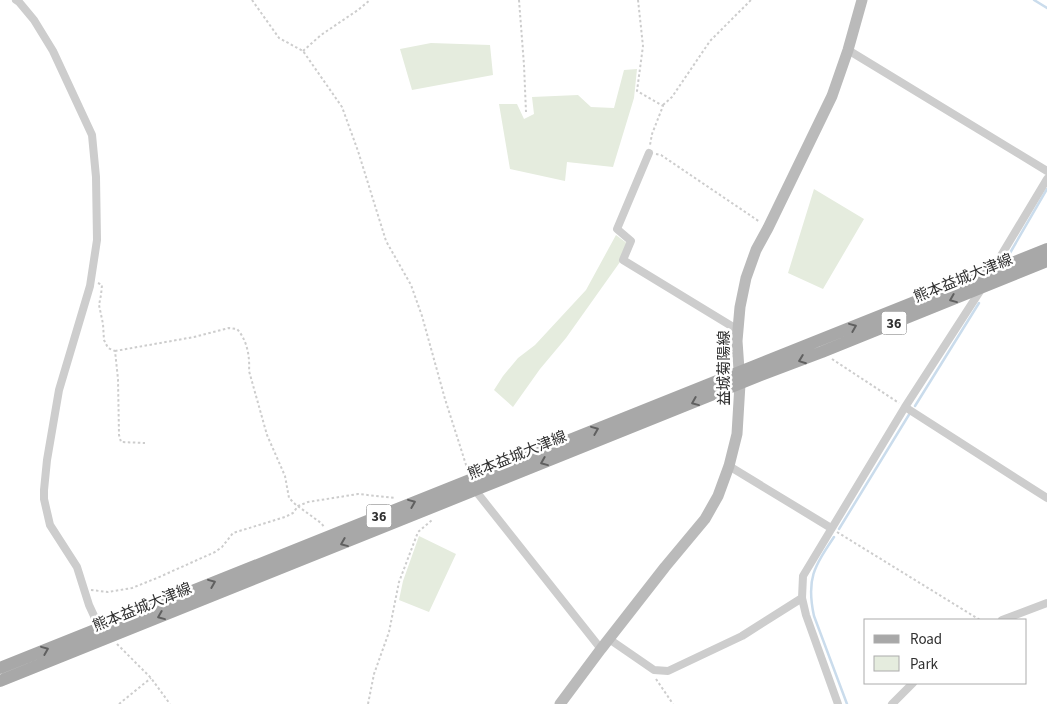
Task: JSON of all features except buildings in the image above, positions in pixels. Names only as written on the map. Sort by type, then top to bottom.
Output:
[{"type":"main road","name":"益城菊陽線","points":[[560,704],[665,567],[705,519],[718,496],[729,466],[737,434],[740,378],[737,341],[740,307],[746,278],[756,250],[832,96],[848,50],[862,0]]},
{"type":"main road","name":"熊本益城大津線","points":[[0,668],[105,635],[740,378],[1047,249]]},
{"type":"main road","name":"熊本益城大津線","points":[[740,378],[822,352],[1047,261]]},
{"type":"main road","name":"熊本益城大津線","points":[[0,680],[332,535],[472,485]]},
{"type":"street","points":[[16,0],[34,20],[53,51],[92,134],[96,177],[97,240],[90,286],[59,390],[47,460],[44,499],[50,525],[77,567],[84,589],[105,635]]},
{"type":"street","points":[[848,50],[1047,171]]},
{"type":"street","points":[[649,153],[617,229],[631,242],[623,260],[738,330]]},
{"type":"street","points":[[838,704],[806,615],[802,598],[803,576],[905,407],[992,271],[1047,179]]},
{"type":"street","points":[[905,407],[1047,498]]},
{"type":"street","points":[[729,466],[832,528]]},
{"type":"street","points":[[472,485],[601,649]]},
{"type":"street","points":[[609,639],[654,670],[668,671],[742,636],[802,598]]},
{"type":"street","points":[[1005,619],[1047,603]]},
{"type":"street","points":[[892,704],[912,684]]},
{"type":"path","points":[[252,0],[279,38],[303,51],[342,107],[386,241],[410,285],[422,316],[472,485]]},
{"type":"path","points":[[303,51],[321,35],[370,0]]},
{"type":"path","points":[[518,0],[526,112]]},
{"type":"path","points":[[638,0],[643,46],[637,91],[663,106]]},
{"type":"path","points":[[751,0],[710,41],[672,97],[663,106],[652,134],[649,153],[661,155],[768,228]]},
{"type":"path","points":[[91,280],[102,285],[99,305],[104,340],[108,348],[115,351],[194,337],[229,328],[236,329],[244,336],[250,362],[250,371],[267,436],[285,476],[289,498],[321,523],[332,535]]},
{"type":"path","points":[[115,351],[119,395],[119,435],[121,442],[145,443]]},
{"type":"path","points":[[822,352],[905,407]]},
{"type":"path","points":[[84,589],[108,592],[132,588],[215,552],[233,533],[285,518],[293,513],[298,506],[308,502],[358,494],[400,498]]},
{"type":"path","points":[[368,704],[374,674],[389,632],[399,582],[418,532],[435,517]]},
{"type":"path","points":[[832,528],[978,619]]},
{"type":"path","points":[[105,635],[151,678],[170,704]]},
{"type":"path","points":[[654,670],[656,678],[672,704]]},
{"type":"path","points":[[119,704],[151,678]]},
{"type":"green space","points":[[431,43],[490,45],[493,75],[412,90],[400,49]]},
{"type":"green space","points":[[637,69],[634,98],[613,167],[567,162],[565,181],[510,169],[499,104],[517,104],[524,119],[534,114],[532,97],[578,95],[591,107],[614,108],[624,70]]},
{"type":"green space","points":[[814,189],[864,219],[823,289],[788,273]]},
{"type":"green space","points":[[616,235],[628,244],[620,262],[566,338],[540,369],[513,407],[494,390],[518,358],[535,345],[586,290]]},
{"type":"green space","points":[[419,536],[456,554],[429,612],[399,600],[403,581]]},
{"type":"waterway","points":[[1034,0],[1047,8]]},
{"type":"waterway","points":[[1010,253],[1047,189]]},
{"type":"waterway","points":[[915,406],[979,303]]},
{"type":"waterway","points":[[839,529],[910,413]]},
{"type":"waterway","points":[[834,537],[817,565],[811,592],[814,616],[847,704]]}]
